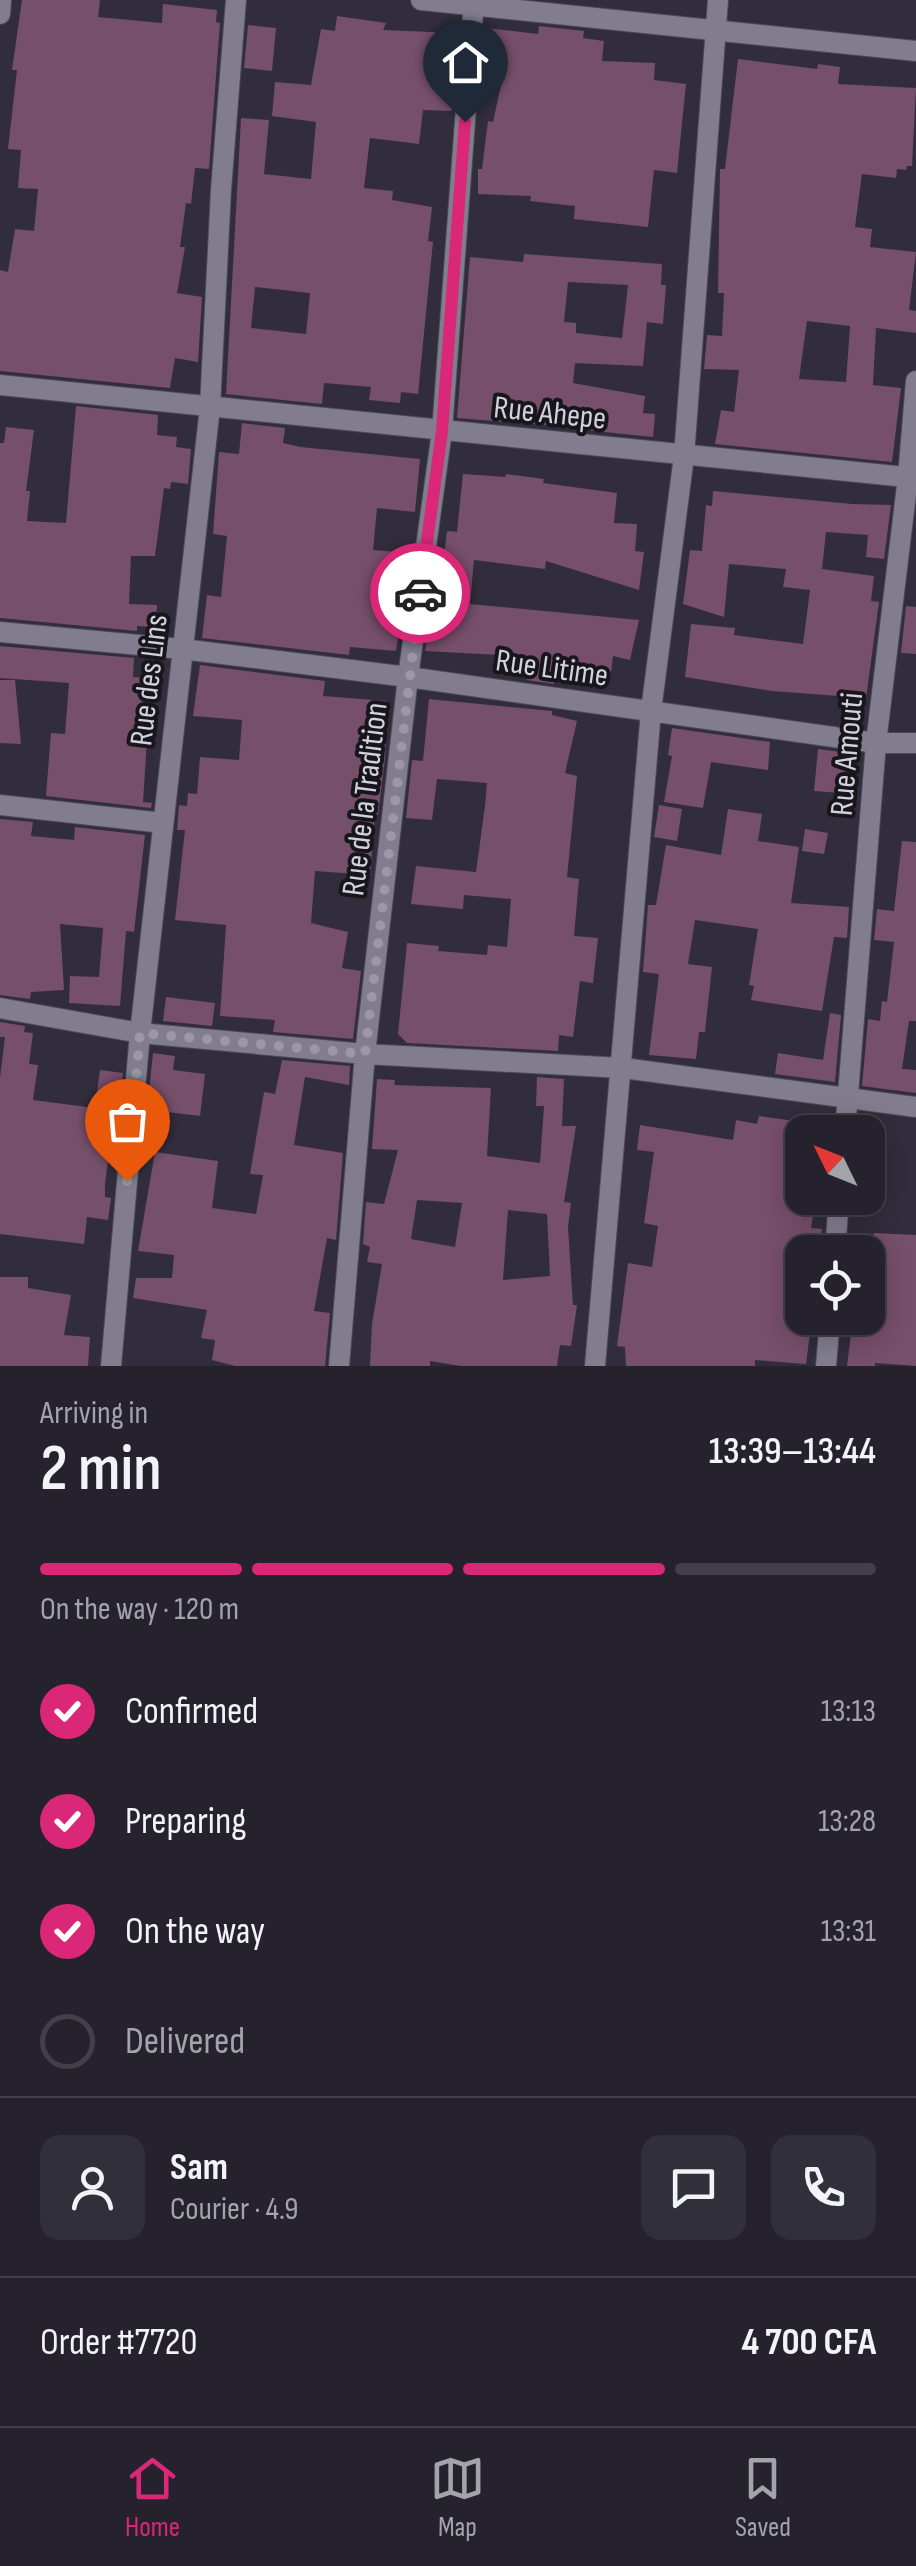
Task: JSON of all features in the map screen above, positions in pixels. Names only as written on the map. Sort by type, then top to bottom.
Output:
[{"type":"street","points":[[0,14],[1,0]]},
{"type":"street","name":"Rue des Lins","points":[[111,1366],[140,1033],[210,406],[236,0]]},
{"type":"street","points":[[421,0],[916,50]]},
{"type":"street","points":[[594,1366],[652,711],[684,456],[718,0]]},
{"type":"street","name":"Rue de la Tradition","points":[[339,1366],[365,1054],[408,677],[442,431],[474,3]]},
{"type":"street","name":"Rue Amouti","points":[[846,1115],[876,743],[912,477],[916,381]]},
{"type":"street","name":"Rue Ahepe","points":[[0,384],[912,477]]},
{"type":"street","name":"Rue Litime","points":[[0,632],[182,649],[876,743],[916,743]]},
{"type":"street","points":[[0,805],[163,823]]},
{"type":"street","points":[[0,1008],[140,1033],[365,1054],[622,1068],[916,1107]]},
{"type":"street","points":[[826,1366],[829,1335]]},
{"type":"building","points":[[22,0],[100,0],[98,17],[162,23],[163,4],[217,10],[216,22],[220,23],[209,169],[195,168],[191,204],[186,203],[180,247],[185,247],[177,293],[202,297],[198,362],[175,358],[170,388],[0,371],[0,270],[8,272],[15,229],[34,231],[38,189],[18,188],[21,150],[8,149],[17,70],[12,70]]},
{"type":"building","points":[[337,16],[386,23],[383,30],[456,33],[452,111],[423,110],[419,144],[370,138],[364,188],[393,191],[392,200],[432,207],[428,241],[433,242],[418,394],[401,392],[400,403],[369,400],[371,387],[324,383],[322,404],[226,394],[241,118],[269,120],[264,174],[311,179],[316,122],[272,116],[275,82],[311,85],[321,29],[335,31]],"holes":[[[255,287],[310,293],[306,334],[251,328]]]},
{"type":"building","points":[[248,25],[276,28],[272,71],[244,68]]},
{"type":"building","points":[[539,26],[584,31],[583,38],[604,41],[602,61],[655,63],[654,80],[686,84],[677,173],[654,170],[648,227],[574,219],[575,206],[530,201],[531,196],[478,194],[478,169],[482,169],[488,121],[493,122],[501,85],[499,53],[484,52],[486,28],[538,34]]},
{"type":"building","points":[[738,59],[817,69],[818,64],[840,67],[838,84],[916,88],[912,166],[897,169],[896,178],[862,174],[855,227],[872,229],[870,247],[916,252],[909,310],[916,311],[916,333],[876,328],[873,385],[901,388],[892,462],[715,444],[721,410],[734,412],[739,370],[704,369],[707,335],[722,336],[724,293],[718,293],[720,169],[725,169]],"holes":[[[807,321],[850,326],[846,382],[799,379]]]},
{"type":"building","points":[[524,254],[662,264],[661,285],[666,285],[663,324],[647,322],[643,366],[575,363],[573,383],[645,396],[643,413],[655,414],[653,437],[457,418],[470,257],[523,262]],"holes":[[[568,282],[628,285],[622,338],[576,333],[576,323],[564,322]]]},
{"type":"building","points":[[76,406],[158,415],[157,435],[177,437],[176,447],[191,449],[188,484],[171,482],[170,489],[164,488],[155,556],[131,556],[129,604],[157,605],[156,627],[137,626],[137,631],[0,618],[0,443],[4,443],[6,427],[34,430],[26,491],[30,491],[27,521],[66,523]]},
{"type":"building","points":[[242,423],[285,428],[283,443],[301,447],[420,459],[415,512],[377,508],[373,550],[411,553],[396,651],[350,647],[349,655],[202,638],[207,595],[221,597],[227,536],[213,534],[219,452],[239,454]]},
{"type":"building","points":[[463,474],[506,474],[617,493],[614,523],[637,524],[635,551],[644,552],[639,590],[546,561],[545,569],[474,560],[470,604],[639,620],[630,660],[613,656],[611,672],[556,668],[554,684],[527,680],[529,664],[498,661],[499,655],[425,651],[439,556],[444,556],[447,531],[457,532]]},
{"type":"building","points":[[713,491],[891,505],[884,559],[866,557],[868,535],[826,532],[822,569],[874,576],[871,601],[879,602],[866,698],[772,691],[685,677],[691,624],[735,628],[734,635],[803,644],[810,590],[783,587],[786,569],[729,564],[724,617],[683,604],[690,550],[702,551],[706,505],[712,506]]},
{"type":"building","points":[[906,606],[916,607],[916,654],[901,653]]},
{"type":"building","points":[[0,646],[134,658],[133,677],[151,678],[143,802],[152,803],[151,808],[46,796],[51,733],[65,734],[69,683],[0,678]]},
{"type":"building","points":[[200,665],[325,681],[323,696],[387,701],[385,758],[370,875],[315,871],[311,923],[348,932],[342,968],[361,971],[353,1039],[273,1032],[275,1020],[220,1016],[226,925],[175,920],[185,830],[177,830],[179,805],[187,806],[188,793],[197,794],[200,757],[239,760],[242,720],[193,716]]},
{"type":"building","points":[[0,680],[15,680],[21,744],[0,743]]},
{"type":"building","points":[[429,699],[552,711],[552,715],[577,721],[565,773],[577,776],[567,877],[579,879],[574,936],[598,938],[593,983],[580,981],[573,1037],[559,1035],[558,1051],[407,1043],[398,1034],[407,943],[439,946],[438,951],[487,955],[488,945],[507,947],[511,899],[464,895],[463,909],[411,904],[416,866],[476,872],[485,806],[487,783],[437,779],[432,820],[406,818],[412,760],[423,761]]},
{"type":"building","points":[[672,728],[770,742],[768,770],[711,762],[703,808],[664,802],[672,756],[668,755]]},
{"type":"building","points":[[818,749],[856,754],[853,794],[814,791]]},
{"type":"building","points":[[659,805],[682,809],[677,841],[654,837]]},
{"type":"building","points":[[728,809],[762,814],[758,841],[799,847],[791,903],[849,907],[847,938],[834,937],[822,1011],[751,1000],[754,986],[749,985],[758,929],[695,920],[688,964],[712,967],[705,1032],[699,1032],[696,1059],[649,1055],[659,974],[643,972],[648,905],[656,905],[666,845],[721,855]]},
{"type":"building","points":[[0,819],[33,822],[31,836],[74,840],[75,827],[145,835],[134,932],[126,931],[120,1006],[69,1003],[70,976],[99,977],[103,928],[60,924],[64,990],[31,992],[30,999],[0,995]]},
{"type":"building","points":[[805,829],[828,833],[824,854],[802,851]]},
{"type":"building","points":[[902,841],[916,842],[916,1021],[909,1021],[902,1069],[916,1070],[916,1093],[862,1086],[868,1019],[880,1021],[882,1001],[887,1002],[894,942],[874,940],[877,909],[894,911]]},
{"type":"building","points":[[166,997],[215,1003],[212,1026],[163,1021]]},
{"type":"building","points":[[830,1013],[841,1015],[835,1082],[775,1074],[778,1053],[823,1060]]},
{"type":"building","points":[[0,1022],[25,1026],[24,1032],[33,1033],[29,1064],[38,1065],[33,1100],[95,1108],[100,1070],[123,1073],[117,1138],[111,1137],[105,1184],[105,1197],[111,1198],[108,1220],[87,1217],[84,1244],[0,1234],[0,1078],[5,1037],[0,1037]]},
{"type":"building","points":[[153,1053],[175,1056],[173,1070],[205,1074],[200,1116],[167,1112],[166,1124],[146,1121]]},
{"type":"building","points":[[282,1060],[350,1066],[349,1085],[305,1077],[294,1145],[343,1153],[336,1240],[327,1238],[314,1311],[330,1313],[325,1366],[235,1366],[212,1360],[215,1340],[201,1338],[207,1310],[133,1298],[136,1278],[172,1278],[174,1255],[138,1251],[155,1152],[218,1161],[212,1208],[256,1214],[263,1175],[250,1174],[264,1092],[275,1094]]},
{"type":"building","points":[[537,1077],[564,1079],[562,1126],[576,1126],[564,1202],[571,1203],[568,1227],[573,1305],[577,1305],[571,1346],[560,1345],[557,1366],[461,1366],[430,1361],[430,1366],[370,1366],[382,1264],[367,1262],[370,1247],[363,1244],[366,1202],[384,1204],[398,1150],[372,1149],[377,1079],[395,1080],[394,1085],[491,1088],[487,1156],[540,1163],[544,1106],[536,1106]],"holes":[[[417,1200],[462,1203],[455,1247],[411,1239]],[[508,1210],[547,1214],[550,1276],[503,1280]]]},
{"type":"building","points":[[759,1116],[785,1120],[785,1215],[813,1215],[811,1228],[822,1229],[821,1235],[785,1235],[785,1335],[810,1335],[806,1364],[755,1360],[755,1366],[626,1366],[625,1347],[617,1346],[628,1263],[652,1267],[658,1226],[644,1223],[654,1152],[637,1150],[640,1125],[733,1140],[736,1120],[757,1124]]},
{"type":"building","points":[[874,1233],[916,1235],[916,1366],[847,1366],[851,1335],[885,1335],[885,1235]]},
{"type":"building","points":[[0,1277],[28,1277],[28,1288],[71,1295],[64,1335],[90,1337],[88,1366],[0,1366]]},
{"type":"way so far","points":[[127,1181],[140,1033],[365,1054],[420,593]]},
{"type":"route","points":[[420,593],[442,431],[465,122]]}]
